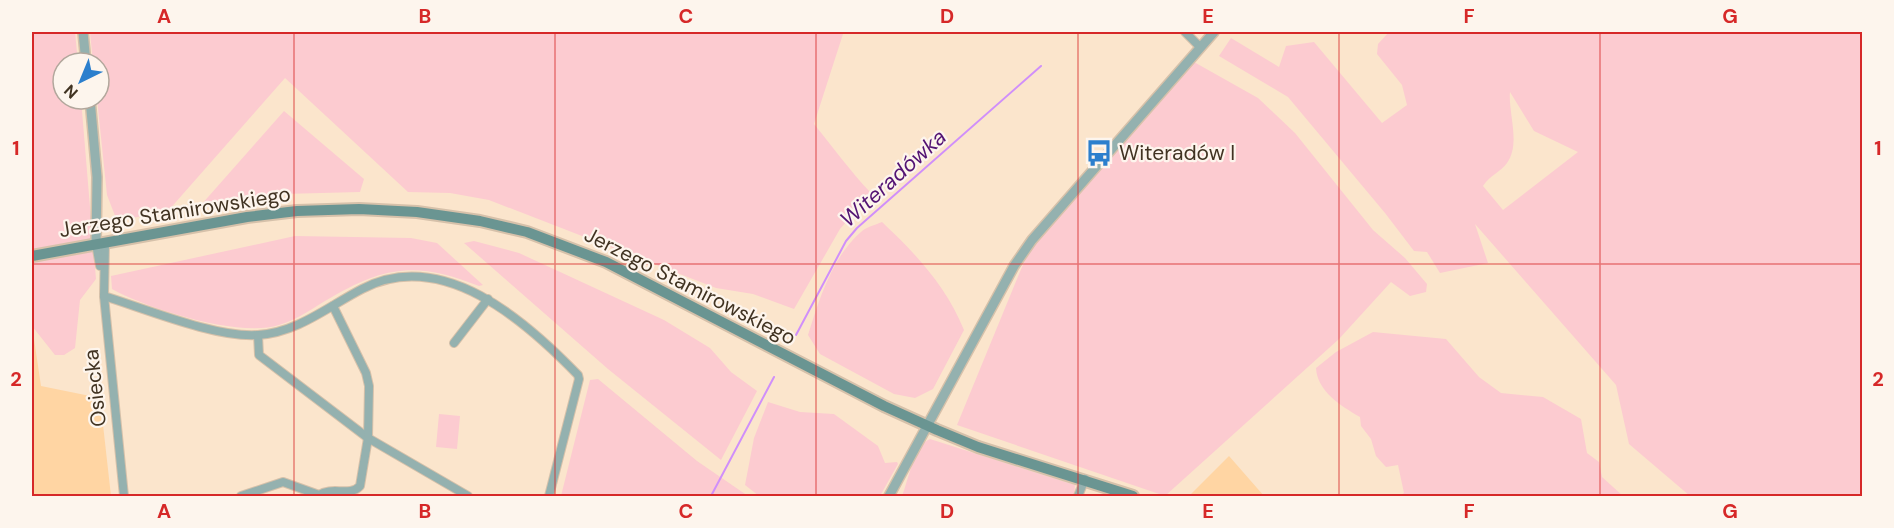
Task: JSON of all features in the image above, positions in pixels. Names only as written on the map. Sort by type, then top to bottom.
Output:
[{"type":"main road","name":"Jerzego Stamirowskiego","points":[[32,256],[247,217],[297,211],[359,209],[417,212],[480,221],[565,245],[606,262],[927,426],[978,447],[1133,496]]},
{"type":"street","points":[[83,32],[85,51]]},
{"type":"street","points":[[1185,32],[1200,47]]},
{"type":"street","points":[[889,496],[1014,266],[1032,240],[1214,32]]},
{"type":"street","name":"Osiecka","points":[[91,111],[104,296],[124,496]]},
{"type":"street","points":[[104,296],[180,321],[258,335],[280,331],[333,306],[374,283],[401,276],[449,282],[488,299],[578,375],[579,379],[549,496]]},
{"type":"street","points":[[454,343],[488,299]]},
{"type":"street","points":[[241,496],[262,487],[283,482],[321,496],[327,489],[352,490],[360,486],[368,438],[369,386],[366,373],[333,306]]},
{"type":"street","points":[[258,335],[259,355],[368,438],[468,496]]},
{"type":"street","points":[[1078,496],[1084,479]]},
{"type":"shaded area","points":[[32,32],[75,32],[77,51],[51,51],[51,111],[82,111],[96,279],[80,300],[75,348],[64,355],[55,355],[32,326]]},
{"type":"shaded area","points":[[90,32],[848,32],[843,34],[814,124],[871,193],[840,229],[794,309],[753,294],[716,288],[489,200],[450,193],[408,192],[285,78],[168,211],[117,221],[107,195],[98,111],[111,111],[111,51],[92,51]]},
{"type":"shaded area","points":[[1389,32],[1862,32],[1862,496],[1690,496],[1629,444],[1616,385],[1475,224],[1488,263],[1440,273],[1427,252],[1414,251],[1288,97],[1219,56],[1231,38],[1279,67],[1286,46],[1314,42],[1382,123],[1407,105],[1402,85],[1377,54],[1378,44]],"holes":[[[1510,92],[1534,131],[1578,152],[1503,210],[1483,186],[1505,166],[1511,155],[1514,137]]]},
{"type":"shaded area","points":[[1194,62],[1258,98],[1295,133],[1373,230],[1405,258],[1427,284],[1426,292],[1410,296],[1391,282],[1339,339],[1165,496],[957,425],[1031,245],[1062,207]]},
{"type":"shaded area","points":[[284,111],[364,179],[360,192],[283,194],[201,205]]},
{"type":"shaded area","points":[[882,222],[907,246],[939,285],[964,330],[933,389],[915,398],[894,394],[820,354],[808,335],[834,266],[851,242],[863,230]]},
{"type":"shaded area","points":[[295,236],[411,238],[437,243],[483,285],[479,286],[458,278],[421,270],[387,273],[351,286],[293,320],[262,328],[218,325],[170,313],[112,289],[111,276]]},
{"type":"shaded area","points":[[474,241],[519,253],[664,320],[710,348],[731,372],[757,391],[721,460],[608,369],[464,243]]},
{"type":"shaded area","points":[[1373,332],[1446,339],[1479,377],[1501,393],[1543,397],[1581,419],[1587,453],[1599,462],[1602,477],[1623,496],[1400,496],[1404,493],[1398,465],[1386,467],[1376,456],[1371,439],[1361,426],[1360,417],[1331,397],[1317,376],[1316,368],[1336,352]]},
{"type":"shaded area","points":[[32,338],[41,386],[100,398],[111,496],[32,496]]},
{"type":"shaded area","points":[[598,379],[697,461],[748,496],[561,496],[590,380]]},
{"type":"shaded area","points":[[768,402],[800,412],[834,414],[878,446],[885,463],[897,462],[898,464],[880,496],[759,496],[745,485],[754,438]]},
{"type":"shaded area","points":[[439,414],[460,416],[457,449],[436,447]]},
{"type":"shaded area","points":[[930,439],[1075,485],[1074,496],[902,496],[912,464],[920,448]]},
{"type":"shaded area","points":[[1229,456],[1264,496],[1193,496],[1191,494]]},
{"type":"waterway","name":"Witeradówka","points":[[796,335],[846,241],[857,228],[1041,66]]},
{"type":"waterway","name":"Witeradówka","points":[[711,496],[774,377]]},
{"type":"place","name":"Witeradów I","points":[[1099,153]]}]
